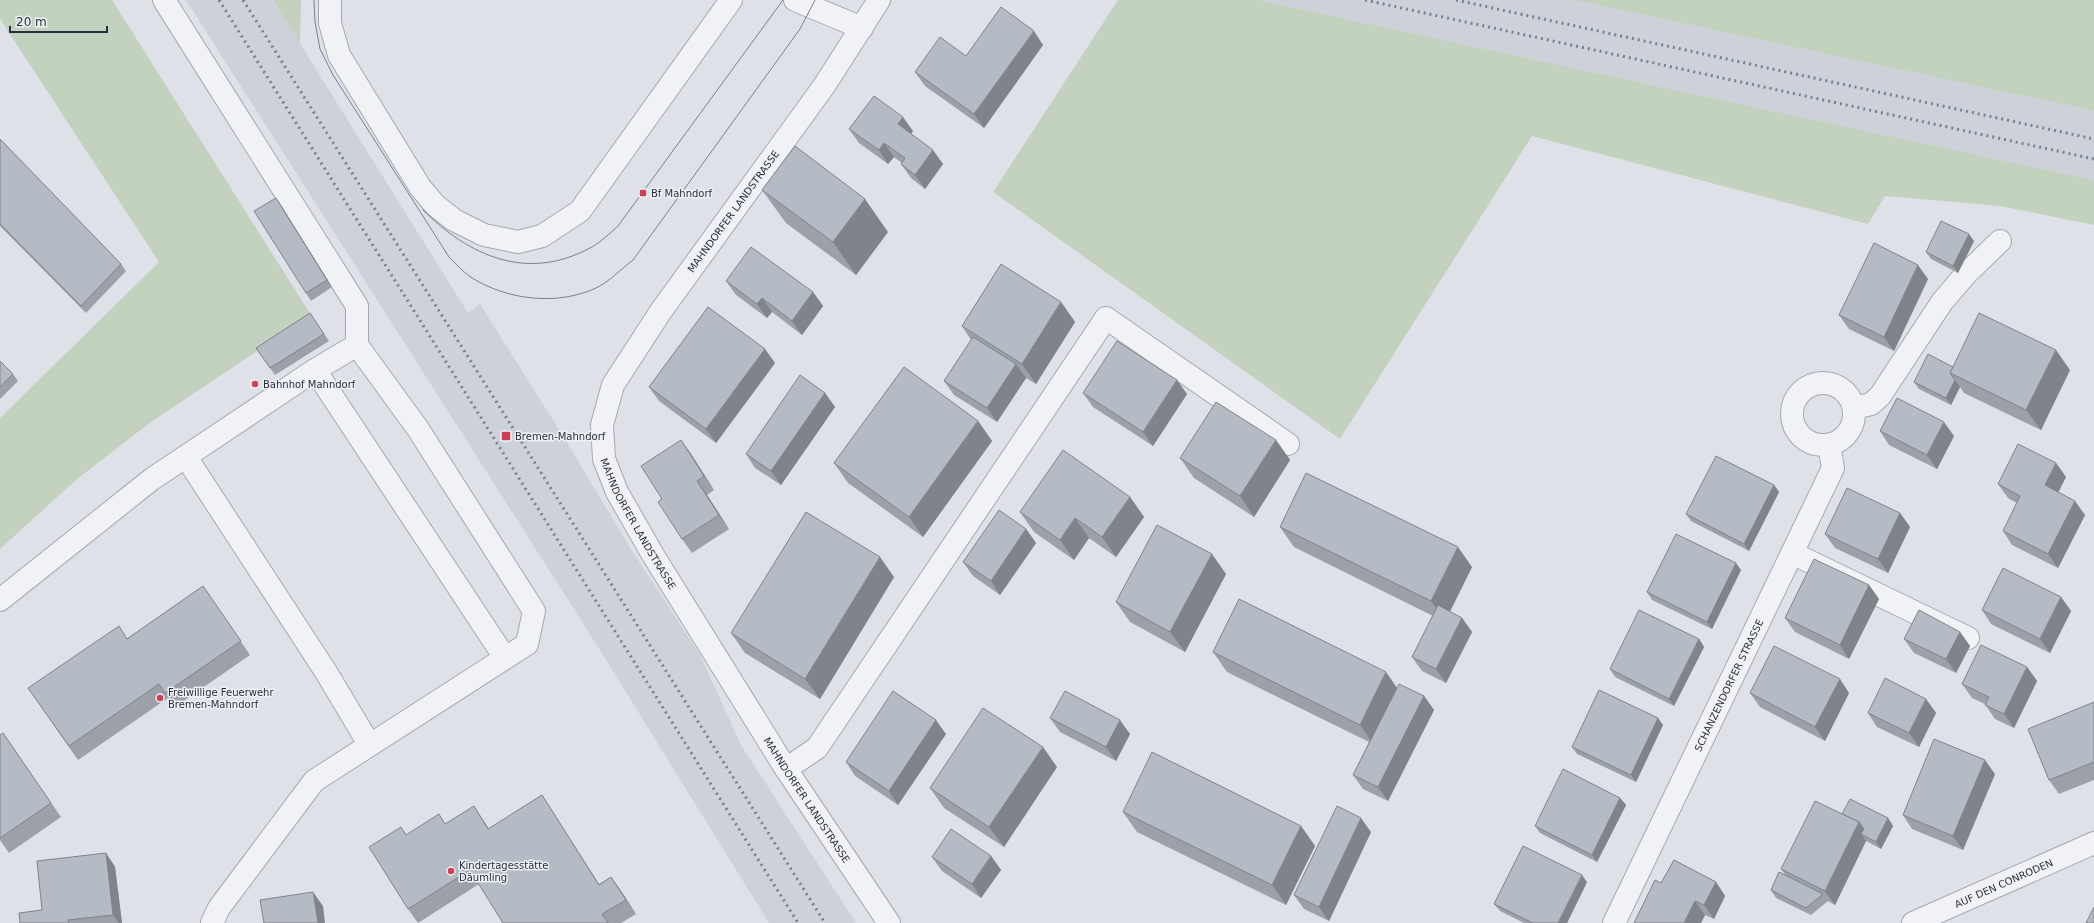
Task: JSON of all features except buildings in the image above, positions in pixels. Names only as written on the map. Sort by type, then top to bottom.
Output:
[{"type":"street","points":[[164,0],[358,306],[357,345],[418,429],[534,611],[527,644],[369,744],[314,781],[219,908],[212,923]]},
{"type":"street","points":[[330,0],[330,23],[338,56],[420,187],[436,205],[454,220],[484,235],[518,242],[542,236],[580,211],[731,0]]},
{"type":"street","points":[[795,0],[862,28]]},
{"type":"street","name":"MAHNDORFER LANDSTRASSE","points":[[879,0],[824,86],[661,311],[613,385],[602,424],[604,459],[617,492],[653,555],[786,769],[890,923]]},
{"type":"street","points":[[1854,408],[1871,404],[1880,396],[1942,302],[1966,275],[2000,241]]},
{"type":"street","points":[[786,769],[817,748],[1106,318],[1288,444]]},
{"type":"street","points":[[0,600],[152,479],[315,370],[357,345]]},
{"type":"street","points":[[315,370],[505,658]]},
{"type":"street","points":[[1817,383],[1829,384],[1841,388],[1849,397],[1854,408],[1854,420],[1849,432],[1840,440],[1829,445],[1817,445],[1806,440],[1797,432],[1792,420],[1792,408],[1797,397],[1806,388],[1817,383]]},
{"type":"street","name":"SCHANZENDORFER STRASSE","points":[[1614,923],[1833,468],[1829,445]]},
{"type":"street","points":[[186,457],[326,672],[369,744]]},
{"type":"street","points":[[1792,553],[1968,638]]},
{"type":"street","name":"AUF DEN CONRODEN","points":[[1922,922],[2094,843]]},
{"type":"shaded area","points":[[186,0],[273,0],[468,313],[480,304],[563,436],[629,546],[700,655],[741,745],[856,923],[769,923],[593,639]]},
{"type":"shaded area","points":[[1258,0],[1573,0],[2094,111],[2094,180]]},
{"type":"green space","points":[[0,0],[112,0],[311,315],[151,422],[77,479],[0,549],[0,418],[159,262],[0,19]]},
{"type":"green space","points":[[273,0],[301,0],[300,43]]},
{"type":"green space","points":[[1118,0],[1258,0],[2094,180],[2094,225],[2000,206],[1885,196],[1868,224],[1532,136],[1340,439],[993,192]]},
{"type":"green space","points":[[1573,0],[2094,0],[2094,111]]},
{"type":"tram line","points":[[314,0],[315,22],[320,49],[333,75],[449,257],[469,276],[486,285],[517,296],[549,299],[581,294],[596,288],[610,279],[633,260],[800,29],[815,0]]},
{"type":"tram line","points":[[423,210],[460,240],[479,251],[500,259],[522,263],[544,263],[567,258],[594,246],[618,226],[783,0]]},
{"type":"railway","points":[[219,0],[798,923]]},
{"type":"railway","points":[[243,0],[825,923]]},
{"type":"railway","points":[[1365,0],[2094,159]]},
{"type":"railway","points":[[1456,0],[2094,139]]},
{"type":"place","name":"Bf Mahndorf","points":[[643,193]]},
{"type":"place","name":"Bahnhof Mahndorf","points":[[255,384]]},
{"type":"place","name":"Bremen-Mahndorf","points":[[506,436]]},
{"type":"place","name":"Freiwillige Feuerwehr Bremen-Mahndorf","points":[[160,698]]},
{"type":"place","name":"Kindertagesstätte Däumling","points":[[451,871]]}]
